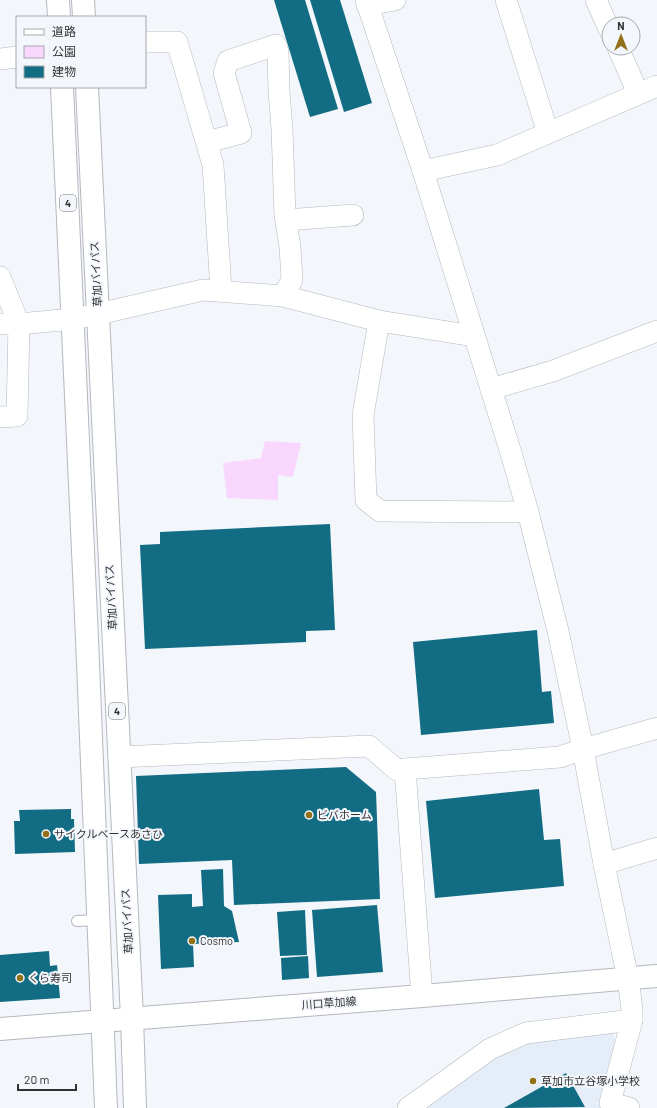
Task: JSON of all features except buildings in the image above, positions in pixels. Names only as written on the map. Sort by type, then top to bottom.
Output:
[{"type":"main road","points":[[58,0],[59,16]]},
{"type":"main road","points":[[83,0],[84,16]]},
{"type":"main road","name":"4","points":[[62,88],[87,639],[87,921],[102,1020],[106,1108]]},
{"type":"main road","name":"草加バイパス","points":[[87,88],[132,1018],[135,1108]]},
{"type":"main road","name":"川口草加線","points":[[0,1028],[422,996],[657,976]]},
{"type":"street","points":[[395,0],[367,2],[423,172],[491,388],[528,512],[558,632],[583,749],[604,864],[628,979],[632,1009],[632,1020],[610,1103],[629,1108]]},
{"type":"street","points":[[506,0],[548,132]]},
{"type":"street","points":[[596,0],[603,16]]},
{"type":"street","points":[[146,42],[177,42],[214,165],[220,290]]},
{"type":"street","points":[[207,142],[241,133],[224,73],[228,61],[276,45],[278,52],[286,220],[290,247],[292,280],[283,296]]},
{"type":"street","points":[[423,172],[497,155],[648,90],[624,56]]},
{"type":"street","points":[[0,59],[16,57]]},
{"type":"street","points":[[286,220],[353,215]]},
{"type":"street","points":[[0,277],[9,324],[17,416],[0,417]]},
{"type":"street","points":[[9,324],[73,319],[203,290],[220,290],[283,296],[379,321],[474,336]]},
{"type":"street","points":[[379,321],[363,415],[366,500],[380,511],[528,512]]},
{"type":"street","points":[[491,388],[553,371],[657,331]]},
{"type":"street","points":[[119,757],[370,746],[396,770],[560,757],[657,728]]},
{"type":"street","points":[[405,769],[422,996]]},
{"type":"street","points":[[604,864],[657,848]]},
{"type":"street","points":[[408,1108],[490,1049],[526,1033],[632,1020]]},
{"type":"shaded area","name":"草加市立谷塚小学校","points":[[607,1032],[612,1033],[616,1043],[598,1104],[600,1108],[423,1108],[493,1058],[526,1043]]},
{"type":"green space","points":[[265,441],[301,443],[293,477],[278,475],[278,500],[227,498],[223,463],[261,458]]},
{"type":"place","name":"ビバホーム","points":[[309,815]]},
{"type":"place","name":"サイクルベースあさひ","points":[[46,834]]},
{"type":"place","name":"Cosmo","points":[[192,941]]},
{"type":"place","name":"くら寿司","points":[[20,978]]},
{"type":"place","name":"草加市立谷塚小学校","points":[[533,1081]]}]
